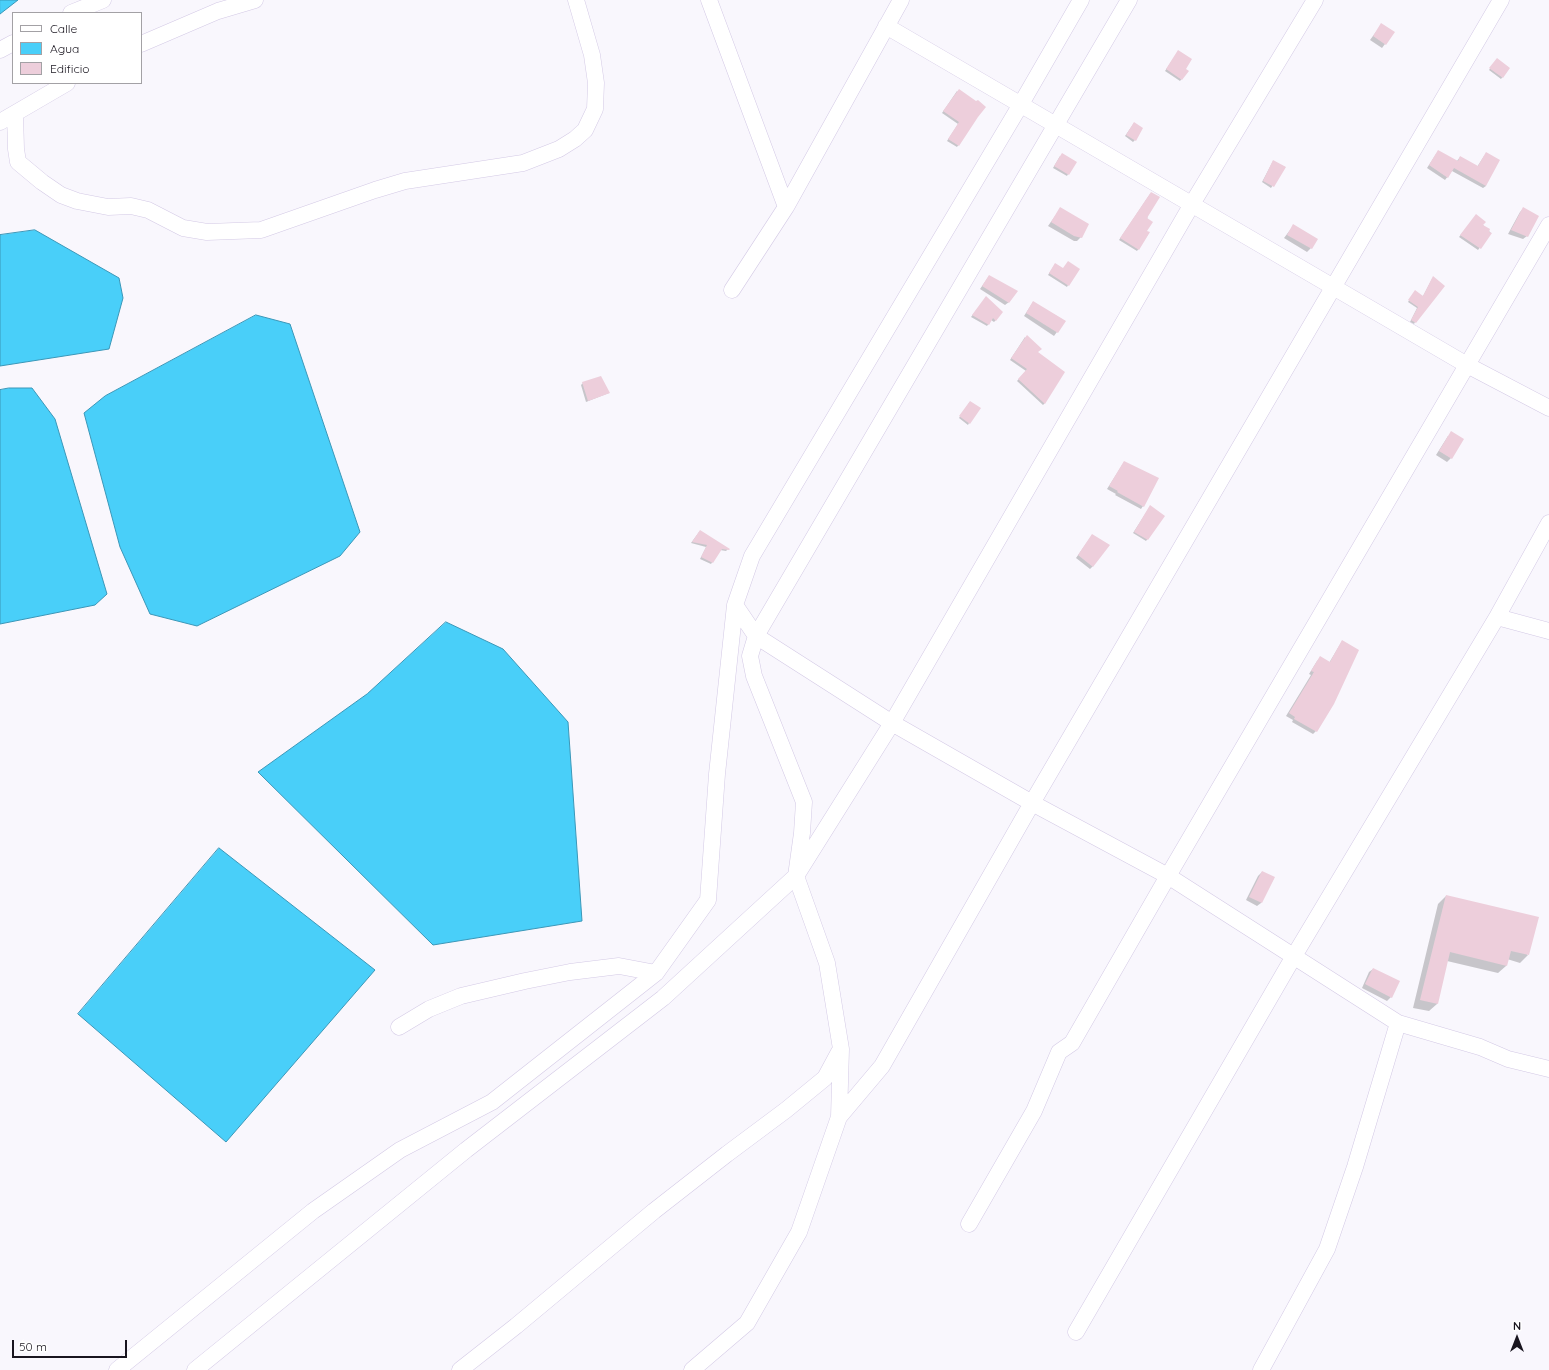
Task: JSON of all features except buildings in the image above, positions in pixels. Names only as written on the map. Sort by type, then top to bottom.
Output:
[{"type":"street","points":[[73,12],[103,0]]},
{"type":"street","points":[[142,44],[218,11],[255,0]]},
{"type":"street","points":[[15,114],[18,162],[42,182],[61,195],[108,207],[131,206],[148,210],[183,228],[207,232],[261,230],[405,181],[523,164],[559,149],[575,139],[585,130],[591,120],[595,109],[596,98],[596,83],[592,55],[576,0]]},
{"type":"street","points":[[710,0],[786,207]]},
{"type":"street","points":[[732,290],[786,207],[901,0]]},
{"type":"street","points":[[117,1370],[313,1211],[400,1150],[492,1102],[656,973],[708,900],[717,774],[735,605],[752,556],[1021,104],[1081,0]]},
{"type":"street","points":[[692,1370],[747,1323],[799,1232],[839,1117],[841,1049],[827,963],[796,876],[802,833],[804,802],[754,676],[750,656],[756,636],[1129,0]]},
{"type":"street","points":[[195,1370],[466,1150],[664,998],[796,876],[892,723],[1192,204],[1315,0]]},
{"type":"street","points":[[839,1117],[882,1066],[1032,803],[1501,0]]},
{"type":"street","points":[[886,26],[1467,365],[1549,408]]},
{"type":"street","points":[[0,50],[12,44]]},
{"type":"street","points":[[0,122],[65,84]]},
{"type":"street","points":[[969,1224],[1034,1111],[1059,1052],[1072,1043],[1549,225]]},
{"type":"street","points":[[1076,1332],[1294,956],[1497,617],[1549,523]]},
{"type":"street","points":[[735,605],[756,636],[892,723],[1032,803],[1168,876],[1398,1022],[1480,1047],[1508,1059],[1549,1069]]},
{"type":"street","points":[[1497,617],[1549,632]]},
{"type":"street","points":[[399,1027],[429,1009],[461,996],[524,981],[570,972],[619,966],[656,973]]},
{"type":"street","points":[[1261,1370],[1327,1249],[1355,1167],[1398,1022]]},
{"type":"street","points":[[460,1370],[516,1326],[654,1211],[786,1110],[825,1078],[841,1049]]},
{"type":"water","points":[[0,0],[18,0],[0,14]]},
{"type":"water","points":[[35,230],[119,278],[123,298],[109,349],[0,366],[0,235]]},
{"type":"water","points":[[256,315],[290,324],[360,532],[340,556],[197,626],[150,614],[120,547],[84,413],[105,396]]},
{"type":"water","points":[[9,388],[32,388],[55,419],[107,594],[95,605],[0,624],[0,390]]},
{"type":"water","points":[[446,622],[503,649],[568,722],[582,921],[433,945],[258,772],[367,694]]},
{"type":"water","points":[[219,848],[375,970],[226,1142],[78,1014]]}]
